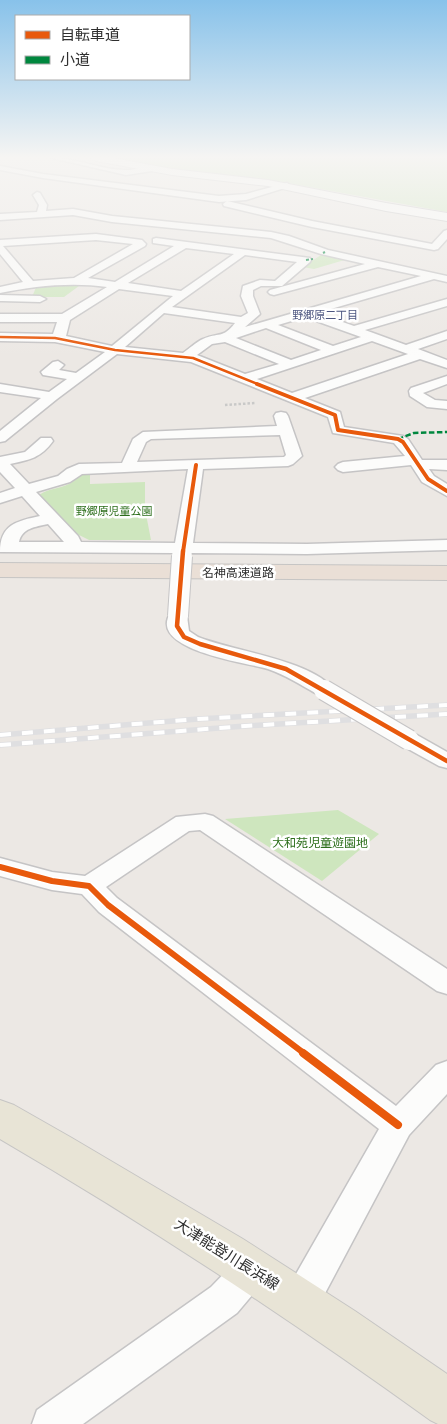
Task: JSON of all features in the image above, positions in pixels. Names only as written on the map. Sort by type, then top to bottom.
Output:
[{"type":"highway","name":"名神高速道路","points":[[0,570],[447,573]]},
{"type":"highway","name":"名神高速道路","points":[[0,589],[447,592]]},
{"type":"main road","name":"大津能登川長浜線","points":[[0,1118],[67,1155],[252,1269],[356,1338],[447,1403]]},
{"type":"street","points":[[166,224],[271,235],[286,238],[313,248],[447,279]]},
{"type":"street","points":[[314,224],[438,249],[442,234]]},
{"type":"street","points":[[0,243],[43,235],[96,236],[139,242],[141,244],[78,281]]},
{"type":"street","points":[[156,242],[306,261],[278,284],[260,283],[247,288],[258,296]]},
{"type":"street","points":[[0,318],[64,318],[183,245]]},
{"type":"street","points":[[0,248],[30,284]]},
{"type":"street","points":[[0,438],[52,396],[115,350],[162,308],[242,252]]},
{"type":"street","points":[[258,296],[380,264]]},
{"type":"street","points":[[186,357],[208,341],[433,276]]},
{"type":"street","points":[[0,290],[30,284],[78,281],[182,294]]},
{"type":"street","points":[[229,336],[243,321],[254,314],[258,296]]},
{"type":"street","points":[[0,298],[40,298]]},
{"type":"street","points":[[354,330],[447,302]]},
{"type":"street","points":[[162,308],[243,321]]},
{"type":"street","points":[[306,313],[447,364]]},
{"type":"street","points":[[55,338],[60,336],[64,318]]},
{"type":"street","points":[[266,324],[333,350]]},
{"type":"street","points":[[406,349],[447,335]]},
{"type":"street","points":[[229,336],[291,364]]},
{"type":"street","points":[[244,379],[373,337]]},
{"type":"street","points":[[1,339],[55,338],[115,350],[186,357],[335,415],[338,430],[398,439],[428,478],[447,491]]},
{"type":"street","points":[[291,398],[421,354]]},
{"type":"street","points":[[58,364],[48,372],[78,377]]},
{"type":"street","points":[[447,380],[416,391],[417,396],[432,404],[447,405]]},
{"type":"street","points":[[0,388],[52,396]]},
{"type":"street","points":[[0,417],[22,420]]},
{"type":"street","points":[[0,498],[64,479],[79,469],[127,468],[288,461],[294,456],[283,423],[148,435],[140,439],[127,468]]},
{"type":"street","points":[[46,441],[30,455],[0,462],[25,492],[72,540],[72,547]]},
{"type":"street","points":[[343,467],[417,462],[447,465]]},
{"type":"street","points":[[196,465],[183,552],[177,626],[184,637],[222,651],[271,663],[300,676],[447,761]]},
{"type":"street","points":[[51,518],[22,525],[12,533],[5,547],[72,547],[183,552],[447,545]]},
{"type":"street","points":[[89,886],[184,823],[205,822],[447,983]]},
{"type":"street","points":[[3,873],[89,886],[116,910],[398,1125]]},
{"type":"street","points":[[301,1301],[398,1125],[447,1074]]},
{"type":"street","points":[[51,1424],[224,1300],[252,1269]]},
{"type":"path","points":[[225,405],[256,403]]},
{"type":"green space","points":[[324,253],[348,259],[314,269],[303,267]]},
{"type":"green space","points":[[83,283],[64,297],[32,297],[37,285]]},
{"type":"green space","name":"野郷原児童公園","points":[[90,472],[90,484],[145,482],[145,509],[151,540],[89,540],[75,533],[39,499],[39,495],[66,486],[80,475]]},
{"type":"green space","name":"大和苑児童遊園地","points":[[338,810],[379,834],[322,881],[225,819]]},
{"type":"railway","points":[[0,735],[198,719],[447,705]]},
{"type":"railway","points":[[0,745],[245,726],[447,714]]},
{"type":"marked path","points":[[306,260],[313,259]]},
{"type":"marked path","points":[[398,439],[407,434],[447,432]]},
{"type":"cycle path","points":[[0,337],[55,338],[115,350],[193,358],[335,415],[338,430],[398,439],[403,442],[428,479],[447,491]]},
{"type":"cycle path","points":[[196,465],[182,556],[177,626],[184,637],[200,644],[286,669],[447,761]]},
{"type":"cycle path","points":[[0,867],[52,881],[89,886],[108,905],[398,1125]]},
{"type":"district","name":"野郷原二丁目","points":[[325,315]]}]
